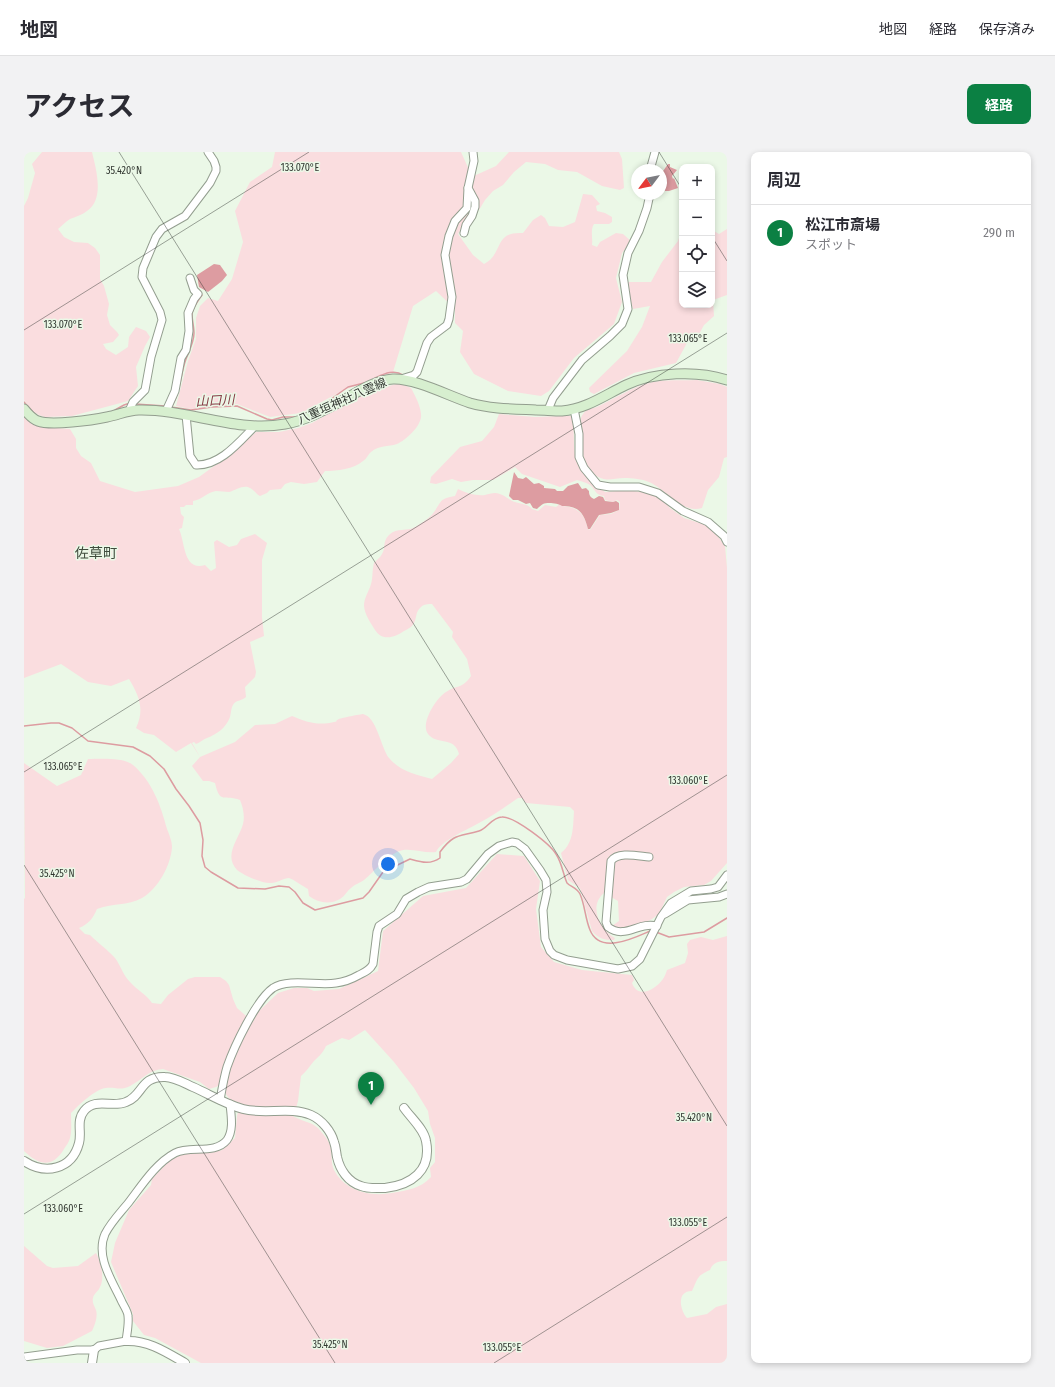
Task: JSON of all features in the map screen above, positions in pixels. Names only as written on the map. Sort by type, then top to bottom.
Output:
[{"type":"main road","name":"八重垣神社八雲線","points":[[24,409],[34,419],[45,423],[107,417],[131,406],[145,410],[167,408],[186,415],[255,426],[272,426],[296,422],[339,403],[366,387],[391,379],[401,379],[413,382],[471,403],[484,406],[504,409],[562,411],[584,407],[626,385],[647,378],[671,375],[704,375],[727,380]]},
{"type":"street","points":[[131,406],[145,390],[151,357],[162,320],[160,312],[142,277],[143,268],[156,237],[162,229],[185,216],[210,183],[216,171],[216,167],[208,152]]},
{"type":"street","points":[[401,379],[414,375],[417,372],[427,343],[431,337],[448,325],[451,313],[452,297],[445,255],[448,236],[455,221],[467,208],[468,188],[474,161],[473,152]]},
{"type":"street","points":[[652,164],[655,152]]},
{"type":"street","points":[[464,233],[466,224],[472,216],[475,207],[475,201],[468,188]]},
{"type":"street","points":[[548,410],[553,398],[582,360],[622,324],[628,309],[623,275],[628,253],[639,230],[649,200]]},
{"type":"street","points":[[167,408],[175,391],[181,358],[186,350],[189,331],[188,313],[194,299],[198,294],[194,290],[190,278]]},
{"type":"street","points":[[574,409],[579,434],[579,457],[584,468],[598,485],[610,487],[639,487],[658,493],[682,510],[708,522],[724,536],[727,542]]},
{"type":"street","points":[[186,415],[190,456],[196,465],[208,464],[216,460],[237,444],[255,426]]},
{"type":"street","points":[[220,1100],[228,1067],[244,1030],[256,1009],[272,989],[290,983],[337,983],[367,972],[373,964],[379,926],[397,914],[406,899],[429,887],[461,882],[467,879],[488,854],[499,846],[512,842],[522,846],[531,856],[546,880],[547,892],[542,910],[543,924],[546,945],[554,955],[567,960],[618,969],[632,966],[640,959],[661,917],[672,902],[684,894],[696,890],[718,887],[727,875]]},
{"type":"street","points":[[649,857],[620,855],[613,858],[611,861],[606,922],[608,927],[618,932],[629,931],[650,924],[655,929]]},
{"type":"street","points":[[661,917],[679,904],[688,900],[715,898],[727,894]]},
{"type":"street","points":[[24,1161],[41,1169],[50,1169],[63,1165],[72,1158],[78,1148],[80,1138],[79,1120],[87,1108],[99,1103],[116,1104],[126,1102],[135,1097],[145,1084],[153,1079],[169,1077],[220,1100],[250,1110],[298,1112],[316,1118],[325,1126],[333,1138],[339,1164],[344,1174],[354,1183],[360,1186],[372,1188],[398,1186],[413,1179],[420,1172],[425,1163],[427,1153],[426,1140],[422,1132],[404,1108]]},
{"type":"street","points":[[126,1340],[128,1315],[103,1260],[105,1234],[111,1224],[155,1170],[166,1159],[182,1150],[213,1148],[226,1141],[230,1134],[231,1128],[230,1104]]},
{"type":"street","points":[[24,1357],[77,1350],[94,1350],[99,1346],[126,1340],[137,1340],[153,1345],[185,1363]]},
{"type":"street","points":[[92,1363],[94,1350]]},
{"type":"shaded area","points":[[42,152],[92,152],[98,183],[98,192],[93,206],[81,215],[70,219],[58,229],[64,237],[74,242],[88,243],[95,248],[100,255],[100,279],[104,286],[109,304],[107,315],[110,325],[119,335],[113,342],[103,344],[106,349],[116,355],[128,347],[129,337],[136,327],[146,331],[150,337],[136,367],[138,386],[128,401],[72,416],[45,417],[39,415],[33,411],[24,400],[24,206],[28,198],[35,173],[32,164]]},
{"type":"shaded area","points":[[275,152],[461,152],[470,172],[476,175],[496,166],[509,152],[619,152],[622,159],[624,188],[620,190],[602,186],[577,172],[558,170],[545,164],[526,162],[514,172],[503,185],[493,191],[479,210],[472,210],[458,234],[473,255],[484,264],[494,255],[503,239],[514,233],[523,233],[533,220],[541,215],[545,218],[549,226],[563,227],[575,222],[583,194],[592,195],[600,204],[596,206],[597,211],[612,217],[612,222],[609,224],[594,224],[592,231],[592,245],[597,247],[600,242],[616,233],[623,234],[631,241],[622,253],[616,278],[622,302],[614,324],[574,358],[549,391],[541,396],[508,391],[474,374],[460,352],[463,331],[455,323],[455,309],[436,291],[413,306],[393,372],[344,390],[301,413],[270,417],[237,404],[191,409],[176,406],[188,361],[196,339],[196,318],[200,306],[208,298],[218,301],[232,279],[243,242],[235,211],[250,182],[272,167]]},
{"type":"shaded area","points":[[670,164],[670,167],[677,170],[672,176],[678,188],[669,191],[667,191],[667,165]]},
{"type":"shaded area","points":[[727,229],[727,295],[715,299],[715,232],[719,234]]},
{"type":"shaded area","points":[[679,238],[679,308],[714,308],[714,316],[704,325],[698,336],[688,341],[676,363],[634,373],[594,394],[590,392],[589,388],[627,351],[642,327],[650,306],[633,309],[629,296],[628,282],[651,282],[662,262]]},
{"type":"shaded area","points":[[214,264],[220,265],[227,275],[208,292],[199,287],[197,275]]},
{"type":"shaded area","points":[[697,380],[720,384],[727,387],[727,457],[724,458],[719,477],[708,490],[702,508],[694,509],[680,504],[655,485],[646,481],[628,478],[610,480],[603,479],[588,469],[585,465],[583,457],[583,443],[580,428],[581,417],[585,412],[629,390],[649,383]]},
{"type":"shaded area","points":[[399,383],[411,388],[420,410],[421,417],[418,425],[412,433],[401,442],[374,450],[359,464],[345,469],[325,471],[317,482],[304,484],[291,482],[285,484],[281,489],[270,490],[260,496],[250,488],[243,487],[229,492],[216,491],[193,501],[193,505],[180,507],[181,514],[184,517],[182,528],[179,529],[186,554],[192,564],[198,566],[205,565],[211,571],[216,568],[214,542],[217,540],[229,547],[237,545],[241,539],[255,534],[267,543],[262,560],[262,617],[264,636],[250,642],[256,672],[255,677],[245,687],[246,697],[234,703],[230,717],[224,727],[214,735],[196,744],[194,742],[192,743],[200,757],[191,743],[176,752],[154,735],[144,733],[136,728],[140,715],[140,703],[136,691],[129,679],[111,686],[88,682],[61,664],[24,678],[24,416],[31,423],[44,427],[70,429],[76,439],[76,448],[81,456],[91,463],[100,481],[135,492],[178,486],[199,477],[228,456],[256,432],[279,432],[298,428],[312,423],[366,393]]},
{"type":"shaded area","points":[[499,414],[535,417],[571,416],[576,459],[584,473],[596,485],[605,492],[628,490],[659,495],[670,508],[684,518],[709,526],[725,546],[727,568],[727,863],[711,881],[704,885],[684,887],[674,892],[667,897],[659,914],[640,925],[624,930],[612,926],[619,921],[618,901],[604,893],[599,898],[596,911],[601,924],[615,938],[614,940],[607,940],[597,936],[592,931],[580,888],[568,880],[561,853],[571,839],[572,834],[574,811],[570,807],[526,803],[522,798],[518,798],[489,817],[449,839],[436,852],[402,850],[397,852],[340,899],[328,903],[316,900],[309,896],[308,889],[289,878],[273,883],[267,883],[253,879],[237,870],[231,859],[233,847],[244,821],[242,806],[240,800],[235,798],[223,798],[219,794],[215,783],[203,781],[192,766],[200,757],[235,742],[255,725],[275,724],[292,716],[312,723],[323,724],[336,721],[341,718],[363,714],[368,716],[372,721],[389,758],[398,766],[409,772],[432,779],[459,754],[454,745],[431,737],[426,730],[426,724],[430,712],[442,695],[462,685],[471,676],[467,659],[452,637],[453,632],[432,604],[422,606],[419,609],[416,619],[410,628],[397,635],[389,637],[378,634],[365,612],[364,602],[372,582],[374,563],[383,552],[387,538],[395,531],[412,528],[423,522],[432,514],[442,501],[446,498],[455,496],[458,489],[478,495],[498,493],[512,501],[526,505],[538,511],[545,505],[556,507],[560,504],[573,508],[580,512],[588,529],[590,530],[600,515],[611,514],[619,510],[620,502],[617,500],[613,502],[605,500],[604,496],[599,495],[590,485],[582,481],[577,480],[560,487],[522,474],[515,467],[493,480],[473,480],[461,482],[452,479],[436,484],[430,483],[431,477],[460,447],[482,441],[494,427]]},
{"type":"shaded area","points":[[514,472],[518,478],[523,479],[526,477],[534,484],[539,483],[544,486],[544,488],[555,489],[557,491],[563,491],[568,486],[578,483],[582,489],[586,488],[589,491],[590,496],[594,499],[599,496],[603,497],[605,501],[616,501],[619,503],[619,510],[599,515],[590,529],[588,529],[585,519],[577,509],[573,507],[547,503],[542,504],[537,509],[533,508],[530,503],[526,504],[518,500],[513,500],[509,496]]},
{"type":"shaded area","points":[[88,759],[105,759],[129,762],[140,771],[151,786],[172,842],[171,854],[163,876],[148,894],[137,901],[97,909],[90,920],[79,928],[85,934],[90,935],[112,955],[133,985],[152,1003],[161,1004],[168,995],[188,979],[195,977],[220,977],[229,985],[237,1008],[253,1022],[257,1013],[278,993],[294,988],[307,988],[314,991],[339,989],[378,971],[383,931],[423,896],[466,888],[497,854],[524,856],[540,881],[536,909],[541,947],[554,962],[582,970],[632,975],[634,980],[632,983],[635,988],[638,991],[643,992],[652,989],[660,983],[667,970],[685,963],[688,953],[687,944],[690,940],[701,937],[713,940],[727,936],[727,1261],[717,1262],[710,1270],[700,1276],[692,1291],[683,1294],[681,1306],[687,1318],[707,1314],[716,1307],[727,1304],[727,1363],[201,1363],[155,1338],[144,1335],[133,1321],[133,1314],[111,1262],[115,1243],[129,1210],[151,1185],[152,1179],[169,1161],[184,1153],[209,1153],[222,1150],[235,1138],[240,1103],[233,1101],[228,1097],[225,1092],[224,1085],[221,1084],[209,1089],[200,1082],[163,1069],[153,1071],[127,1087],[121,1089],[106,1088],[97,1091],[83,1102],[71,1113],[70,1139],[55,1160],[45,1163],[40,1162],[24,1151],[24,763],[57,786],[81,775]],"holes":[[[365,1030],[394,1062],[414,1088],[428,1111],[430,1124],[435,1138],[435,1162],[430,1168],[431,1177],[418,1187],[384,1194],[367,1193],[351,1188],[339,1177],[333,1168],[330,1146],[326,1138],[315,1126],[291,1115],[292,1110],[296,1108],[298,1101],[301,1076],[324,1051],[326,1046],[342,1038],[349,1040]]]},
{"type":"shaded area","points":[[24,1246],[47,1266],[53,1268],[78,1266],[96,1253],[101,1265],[102,1279],[100,1287],[93,1298],[97,1315],[92,1331],[63,1346],[47,1348],[24,1341]]},
{"type":"waterway","points":[[172,406],[179,389],[184,365],[193,340],[194,333],[192,314],[202,295]]},
{"type":"waterway","name":"山口川","points":[[375,378],[393,372],[403,375]]},
{"type":"waterway","name":"山口川","points":[[306,413],[324,404],[348,387],[364,383]]},
{"type":"waterway","name":"山口川","points":[[24,402],[39,417]]},
{"type":"waterway","name":"山口川","points":[[115,410],[130,403]]},
{"type":"waterway","name":"山口川","points":[[135,404],[165,406]]},
{"type":"waterway","name":"山口川","points":[[171,407],[191,410],[237,406],[272,420],[283,417],[295,417]]},
{"type":"waterway","points":[[24,726],[59,723],[72,728],[88,741],[133,747],[150,756],[164,769],[200,823],[203,840],[202,856],[205,867],[238,888],[265,889],[279,886],[289,887],[295,892],[303,903],[315,910],[363,898],[383,872],[410,859],[433,862],[440,858],[440,852],[453,839],[482,830],[495,819],[502,817],[515,821],[531,831],[547,844],[556,854],[560,861],[567,883],[580,894],[588,925],[595,938],[601,942],[618,942],[650,931]]},
{"type":"waterway","points":[[656,932],[669,937],[704,932],[727,918]]},
{"type":"place","name":"松江市斎場","points":[[371,1105]]},
{"type":"district","name":"佐草町","points":[[96,553]]}]
